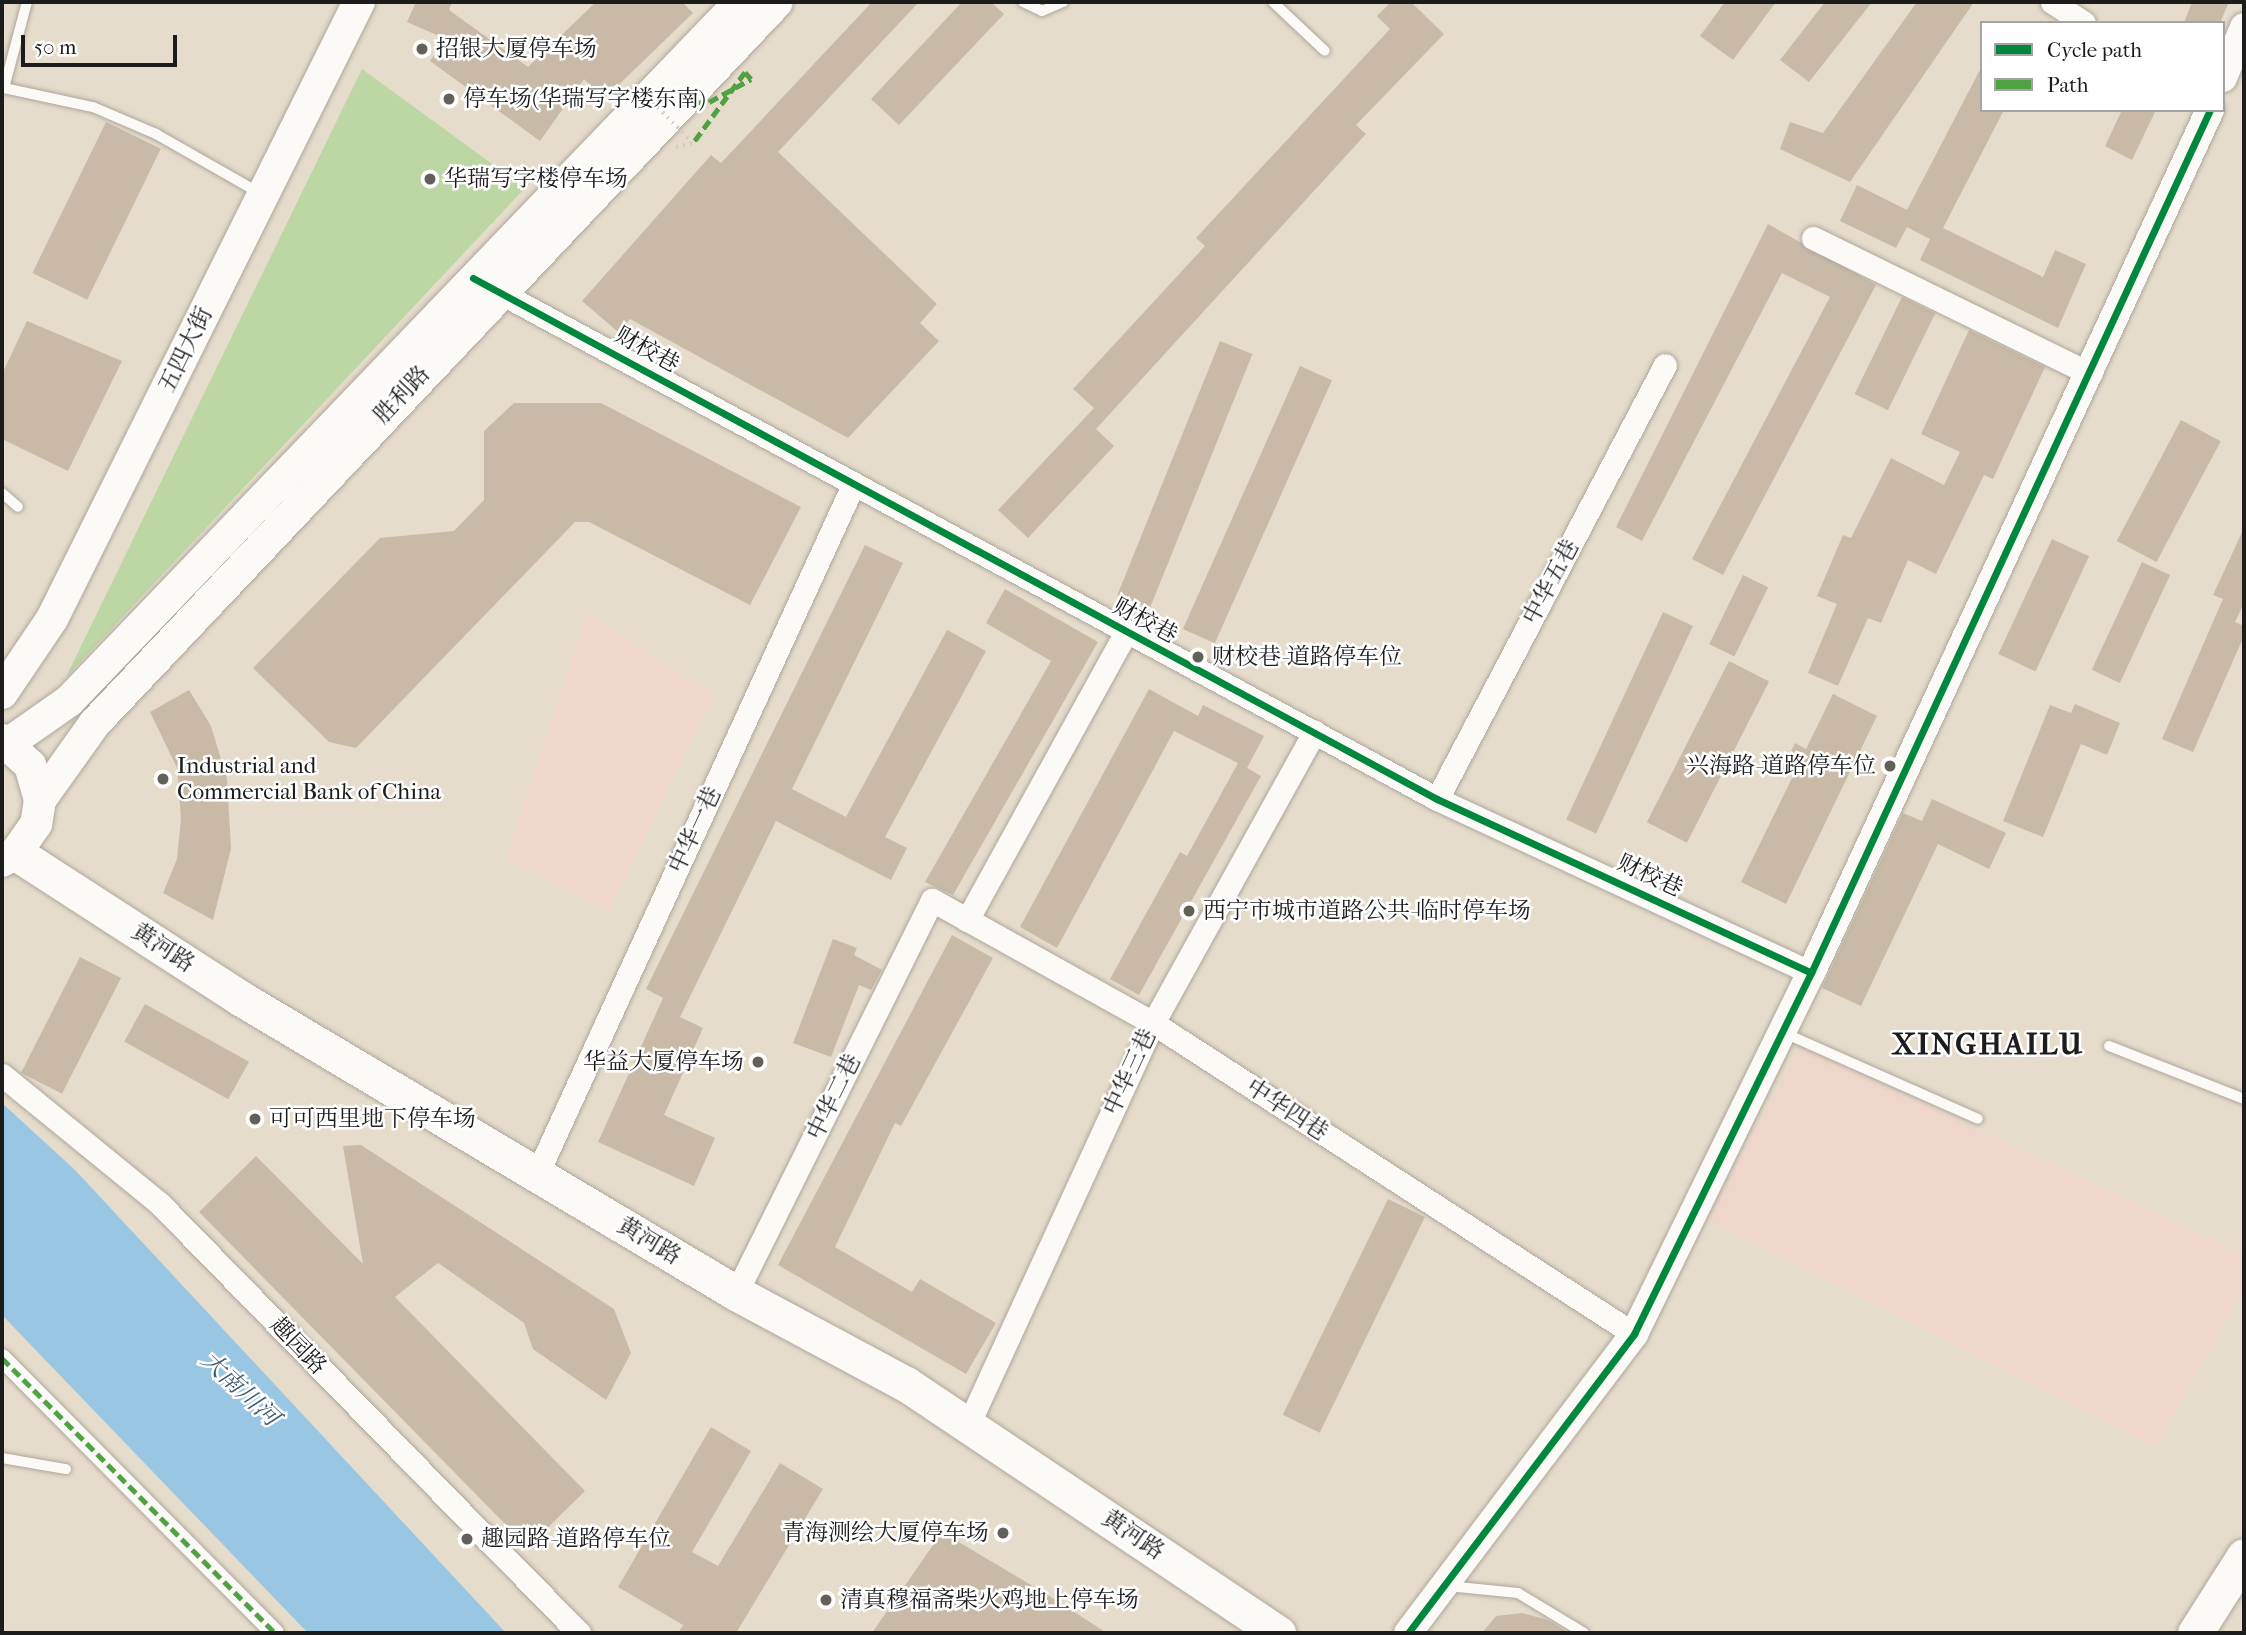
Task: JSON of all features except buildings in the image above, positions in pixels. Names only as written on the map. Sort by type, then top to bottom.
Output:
[{"type":"main road","name":"五四大街","points":[[2,693],[52,619],[359,2]]},
{"type":"main road","name":"胜利路","points":[[40,800],[95,723],[740,2]]},
{"type":"main road","name":"胜利路","points":[[5,742],[69,701],[486,285],[778,2]]},
{"type":"main road","points":[[5,742],[30,765],[40,800],[36,824],[9,857]]},
{"type":"main road","name":"黄河路","points":[[9,857],[240,999],[736,1293],[969,1423],[1278,1633]]},
{"type":"main road","points":[[2195,1633],[2244,1556]]},
{"type":"main road","points":[[2223,1633],[2244,1599]]},
{"type":"street","points":[[2052,2],[2081,21]]},
{"type":"street","points":[[2225,73],[2244,27]]},
{"type":"street","points":[[1408,1633],[1633,1334],[1811,973],[2209,112]]},
{"type":"street","points":[[1813,238],[2090,374]]},
{"type":"street","name":"财校巷","points":[[486,285],[1437,799],[1811,973]]},
{"type":"street","name":"中华五巷","points":[[1437,799],[1665,365]]},
{"type":"street","name":"中华一巷","points":[[537,1174],[853,485]]},
{"type":"street","points":[[967,920],[1126,632]]},
{"type":"street","name":"中华三巷","points":[[969,1423],[1153,1023],[1314,732]]},
{"type":"street","name":"中华四巷","points":[[932,900],[1153,1023],[1633,1334]]},
{"type":"street","name":"中华二巷","points":[[736,1293],[932,900]]},
{"type":"street","name":"趣园路","points":[[2,1075],[160,1204],[579,1633]]},
{"type":"street","points":[[2,1358],[275,1633]]},
{"type":"lane","points":[[27,2],[4,88],[93,107],[156,134],[263,195]]},
{"type":"lane","points":[[1023,2],[1042,11],[1063,2]]},
{"type":"lane","points":[[1273,2],[1325,51]]},
{"type":"lane","points":[[2,493],[18,507]]},
{"type":"lane","points":[[1782,1032],[1978,1119]]},
{"type":"lane","points":[[2109,1046],[2244,1099]]},
{"type":"lane","points":[[2,1458],[66,1469]]},
{"type":"lane","points":[[1445,1585],[1518,1592],[1584,1633]]},
{"type":"path","points":[[638,87],[693,143]]},
{"type":"shaded area","points":[[587,613],[714,694],[609,911],[506,858]]},
{"type":"shaded area","points":[[1801,1046],[2244,1254],[2244,1287],[2156,1447],[1707,1219]]},
{"type":"green space","points":[[362,69],[525,188],[66,677]]},
{"type":"water","name":"大南川河","points":[[2,1103],[75,1170],[506,1633],[308,1633],[2,1315]]},
{"type":"marked path","points":[[680,103],[709,102],[751,79],[745,72],[693,143]]},
{"type":"marked path","points":[[2,1358],[275,1633]]},
{"type":"cycle path","points":[[1408,1633],[1634,1334],[1811,973],[2209,112]]},
{"type":"cycle path","points":[[473,278],[1437,799],[1811,973]]},
{"type":"place","name":"招银大厦停车场","points":[[422,49]]},
{"type":"place","name":"停车场(华瑞写字楼东南)","points":[[449,99]]},
{"type":"place","name":"华瑞写字楼停车场","points":[[430,179]]},
{"type":"place","name":"财校巷-道路停车位","points":[[1198,657]]},
{"type":"place","name":"兴海路-道路停车位","points":[[1890,766]]},
{"type":"place","name":"Industrial and Commercial Bank of China","points":[[163,779]]},
{"type":"place","name":"西宁市城市道路公共-临时停车场","points":[[1189,911]]},
{"type":"place","name":"华益大厦停车场","points":[[758,1062]]},
{"type":"place","name":"可可西里地下停车场","points":[[255,1119]]},
{"type":"place","name":"青海测绘大厦停车场","points":[[1003,1533]]},
{"type":"place","name":"趣园路-道路停车位","points":[[467,1539]]},
{"type":"place","name":"清真穆福斋柴火鸡地上停车场","points":[[826,1600]]},
{"type":"district","name":"XINGHAILU","points":[[1988,1045]]}]
